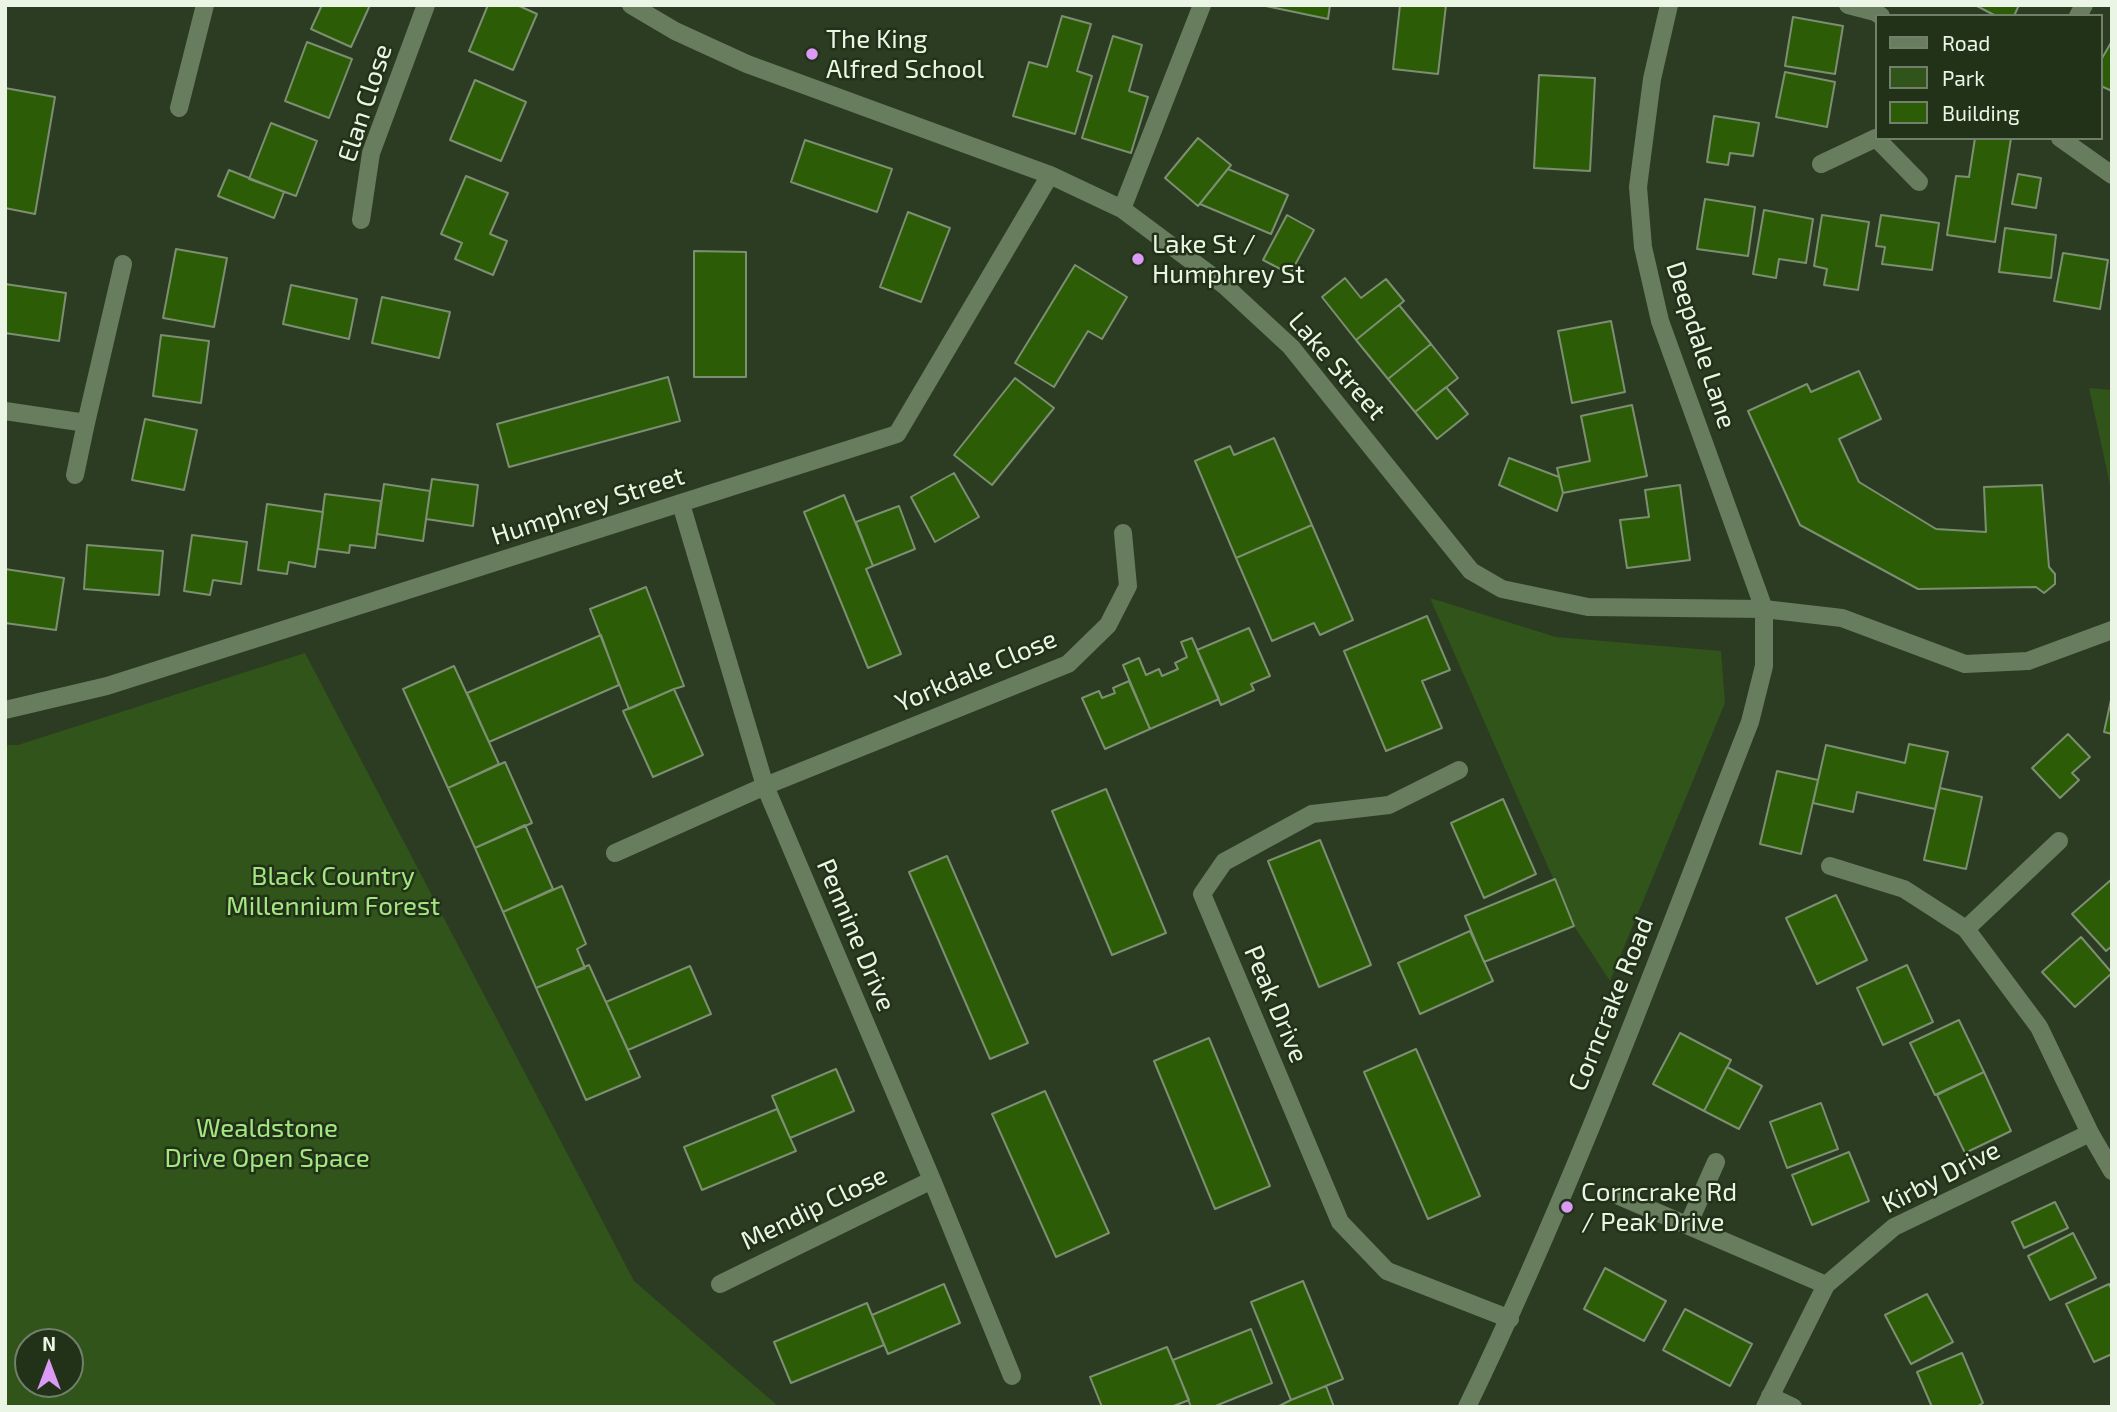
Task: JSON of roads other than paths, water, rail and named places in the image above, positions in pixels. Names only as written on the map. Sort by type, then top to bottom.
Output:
[{"type":"street","points":[[178,108],[205,5]]},
{"type":"street","name":"Elan Close","points":[[361,219],[371,153],[426,5]]},
{"type":"street","name":"Lake Street","points":[[631,5],[675,31],[747,64],[1050,174],[1122,209],[1224,285],[1291,347],[1471,571],[1502,589],[1588,607],[1764,609],[1842,618],[1965,664],[2028,661],[2112,630]]},
{"type":"street","points":[[1122,209],[1202,5]]},
{"type":"street","name":"Deepdale Lane","points":[[1669,5],[1652,79],[1638,187],[1643,247],[1660,321],[1764,609]]},
{"type":"street","points":[[1848,5],[1878,14]]},
{"type":"street","points":[[1821,164],[1876,137]]},
{"type":"street","points":[[1880,140],[1919,182]]},
{"type":"street","points":[[2063,140],[2112,175]]},
{"type":"street","name":"Humphrey Street","points":[[5,710],[107,686],[897,434],[1050,174]]},
{"type":"street","points":[[75,475],[123,264]]},
{"type":"street","points":[[5,411],[86,423]]},
{"type":"street","name":"Pennine Drive","points":[[681,504],[765,786],[1012,1376]]},
{"type":"street","name":"Yorkdale Close","points":[[615,853],[765,786],[1068,664],[1108,625],[1128,586],[1123,533]]},
{"type":"street","name":"Corncrake Road","points":[[1467,1407],[1510,1319],[1611,1078],[1750,722],[1764,666],[1764,609]]},
{"type":"street","name":"Peak Drive","points":[[1459,770],[1389,805],[1312,814],[1224,862],[1202,894],[1340,1222],[1387,1271],[1510,1319]]},
{"type":"street","points":[[1966,929],[2059,841]]},
{"type":"street","points":[[1830,866],[1904,889],[1966,929],[2039,1027],[2090,1133],[2112,1171]]},
{"type":"street","name":"Kirby Drive","points":[[1793,1407],[1767,1402],[1826,1285],[1894,1227],[2090,1133]]},
{"type":"street","points":[[1688,1225],[1716,1162]]},
{"type":"street","name":"Mendip Close","points":[[720,1284],[932,1180]]},
{"type":"street","points":[[1619,1196],[1826,1285]]},
{"type":"place","name":"The King Alfred School","points":[[812,54]]},
{"type":"place","name":"Lake St / Humphrey St","points":[[1138,259]]},
{"type":"place","name":"Corncrake Rd / Peak Drive","points":[[1567,1207]]},
{"type":"park label","name":"Black Country Millennium Forest","points":[[333,891]]},
{"type":"park label","name":"Wealdstone Drive Open Space","points":[[267,1143]]}]
